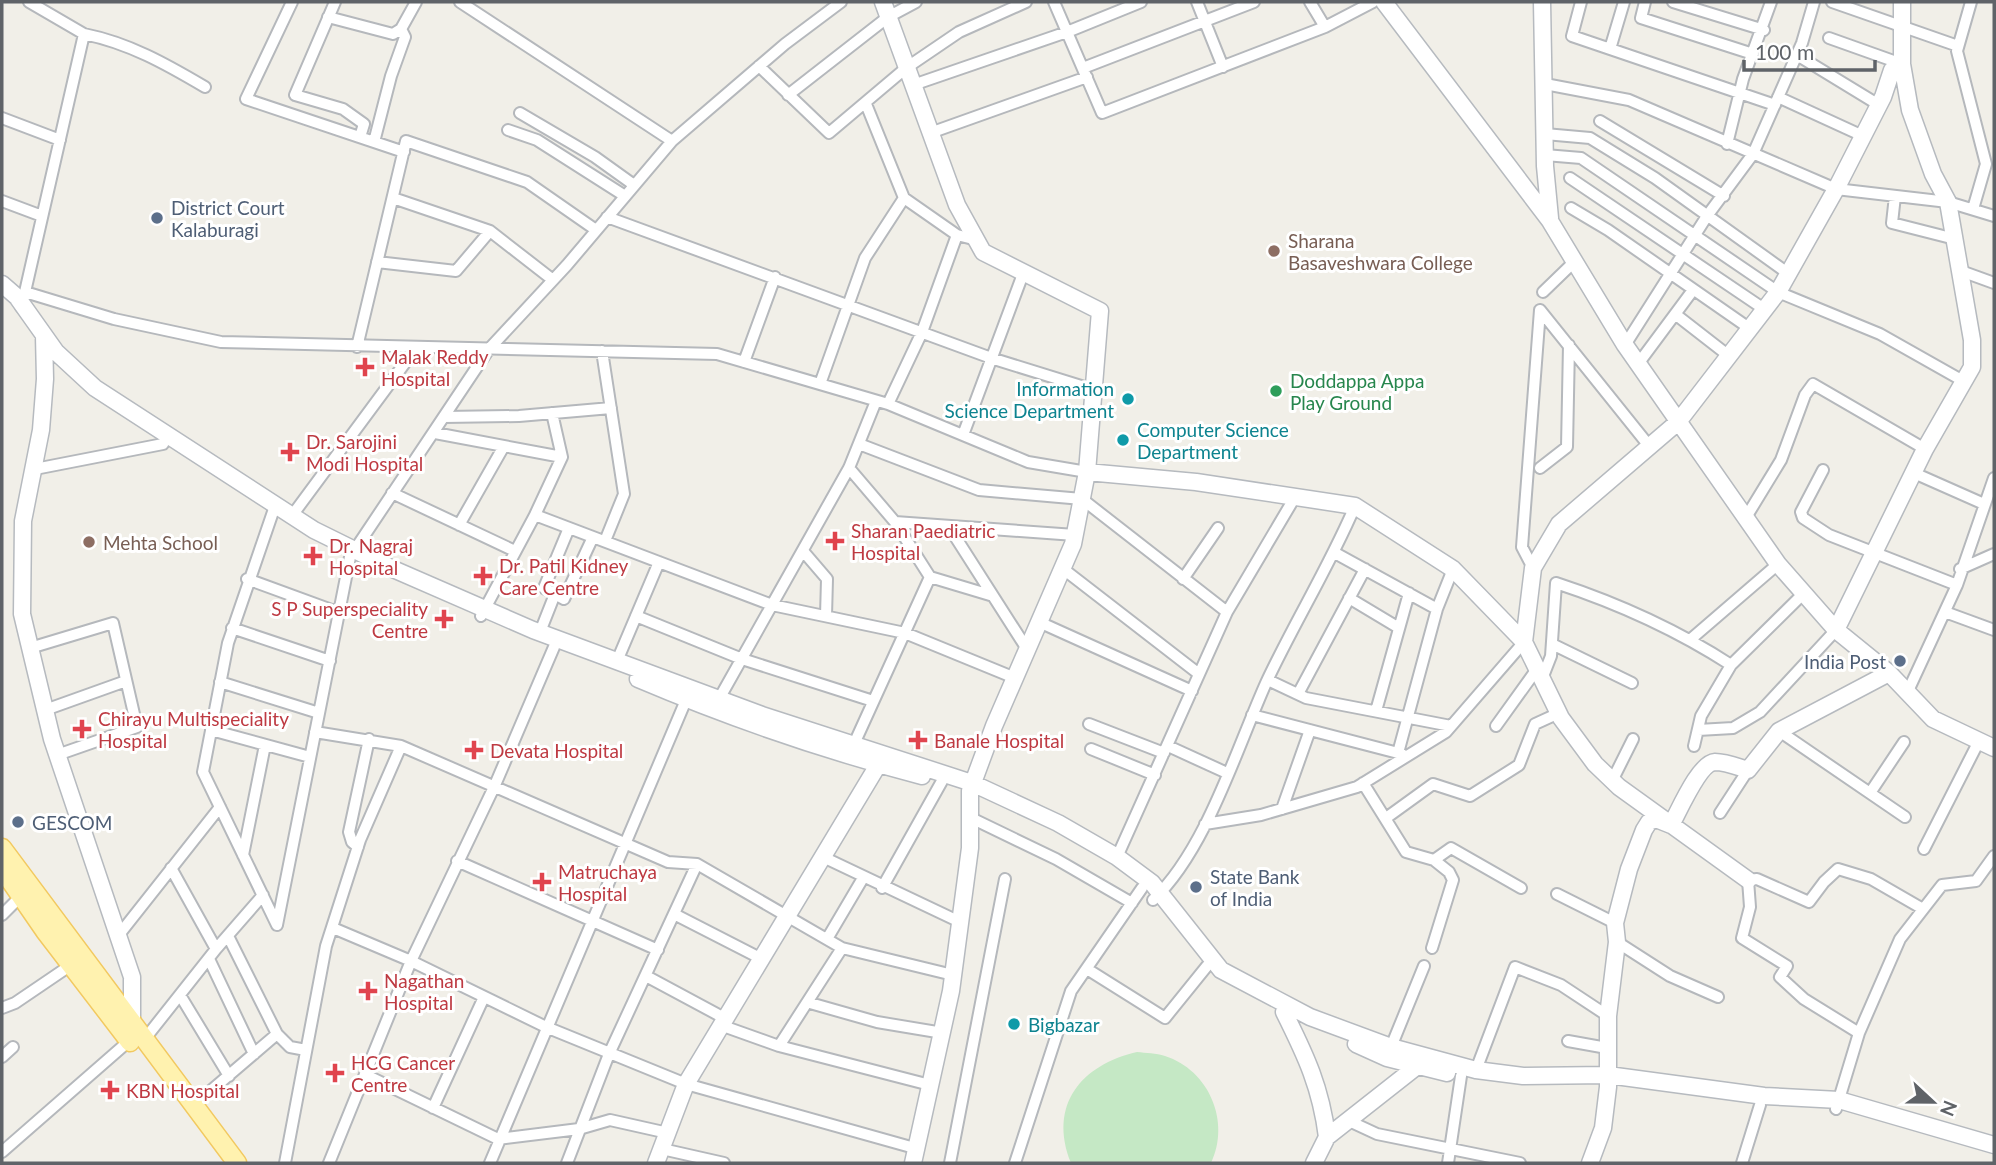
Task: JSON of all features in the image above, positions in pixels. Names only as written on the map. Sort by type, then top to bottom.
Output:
[{"type":"main road","points":[[1384,2],[1550,221],[1625,345],[1778,564],[1836,630],[1889,673],[1933,719],[1987,744]]},
{"type":"main road","points":[[1542,2],[1545,155],[1550,221]]},
{"type":"main road","points":[[1836,630],[1925,449],[1972,367],[1972,340],[1948,202],[1933,174],[1909,110],[1902,64],[1902,2]]},
{"type":"main road","points":[[886,10],[957,205],[965,237],[983,252],[1023,274],[1100,311],[1087,471],[1075,535],[971,787],[970,848],[953,975],[917,1159]]},
{"type":"main road","points":[[1524,642],[1533,568],[1559,524],[1678,422],[1778,292],[1879,105],[1892,69],[1902,64]]},
{"type":"main road","points":[[2,284],[22,303],[43,342],[90,396],[166,440],[273,510],[352,554],[686,700],[878,765],[971,787],[1109,863],[1152,893],[1207,966],[1223,980],[1284,1012],[1387,1058],[1416,1067],[1469,1073]]},
{"type":"main road","points":[[2,294],[22,303]]},
{"type":"main road","points":[[43,342],[45,379],[35,469],[23,526],[22,614],[57,755],[132,977],[135,1035]]},
{"type":"main road","points":[[1087,471],[1196,482],[1355,506],[1453,569],[1524,642],[1559,713],[1582,750],[1612,781],[1748,880]]},
{"type":"main road","points":[[273,510],[292,517],[352,554]]},
{"type":"main road","points":[[482,613],[540,632],[556,643],[617,661],[719,699],[854,744],[971,787],[1058,823],[1117,857],[1205,954],[1234,980],[1310,1017],[1391,1047],[1506,1085],[1608,1081],[1837,1104],[1994,1145]]},
{"type":"main road","points":[[1671,825],[1696,780],[1709,764],[1717,762],[1748,770],[1779,731],[1889,673]]},
{"type":"main road","points":[[659,1156],[686,1084],[878,765]]},
{"type":"main road","points":[[1590,1163],[1602,1128],[1608,1081],[1608,1016],[1617,942],[1615,923],[1629,869],[1644,830],[1649,822],[1656,819],[1671,825]]},
{"type":"main road","points":[[2,848],[225,1163]]},
{"type":"main road","points":[[2,868],[71,965],[194,1105],[237,1163]]},
{"type":"main road","points":[[1284,1012],[1314,1074],[1323,1103],[1326,1137],[1314,1163]]},
{"type":"main road","points":[[1326,1137],[1416,1067]]},
{"type":"main road","points":[[1608,1081],[1760,1105],[1837,1104],[1994,1152]]},
{"type":"street","points":[[29,2],[85,34],[113,41],[155,58],[205,87]]},
{"type":"street","points":[[292,2],[246,99],[404,152]]},
{"type":"street","points":[[335,2],[295,95],[343,109],[363,124],[360,137]]},
{"type":"street","points":[[328,17],[393,34],[401,29],[416,2]]},
{"type":"street","points":[[460,2],[672,141]]},
{"type":"street","points":[[273,510],[232,628],[203,772],[277,925],[352,554],[489,349],[553,280],[672,141],[759,66],[841,2]]},
{"type":"street","points":[[789,95],[886,10],[916,2]]},
{"type":"street","points":[[759,66],[829,134],[906,68],[958,32],[1026,2]]},
{"type":"street","points":[[1054,2],[1102,113],[1325,27],[1373,2]]},
{"type":"street","points":[[913,85],[1068,32],[1141,2]]},
{"type":"street","points":[[1197,2],[1223,66]]},
{"type":"street","points":[[930,133],[1254,2]]},
{"type":"street","points":[[1310,2],[1325,27]]},
{"type":"street","points":[[1581,2],[1572,36],[1739,93],[1777,101],[1863,136]]},
{"type":"street","points":[[1610,49],[1624,2]]},
{"type":"street","points":[[1645,2],[1641,18],[1753,54]]},
{"type":"street","points":[[1673,2],[1764,30]]},
{"type":"street","points":[[1727,144],[1739,93],[1764,30],[1771,2]]},
{"type":"street","points":[[1625,345],[1707,216],[1753,153],[1797,55],[1814,2]]},
{"type":"street","points":[[1832,2],[1958,46]]},
{"type":"street","points":[[1971,2],[1956,51],[1986,164],[1973,209]]},
{"type":"street","points":[[374,142],[391,75],[405,37],[401,29]]},
{"type":"street","points":[[85,34],[22,303],[221,342],[717,354],[888,404],[1028,461],[1087,471]]},
{"type":"street","points":[[1829,38],[1902,64]]},
{"type":"street","points":[[1797,55],[1879,105]]},
{"type":"street","points":[[1545,83],[1629,100],[1836,189],[1948,202],[1994,216]]},
{"type":"street","points":[[866,104],[904,198],[965,237],[888,404]]},
{"type":"street","points":[[520,113],[595,157],[634,186]]},
{"type":"street","points":[[2,118],[60,140]]},
{"type":"street","points":[[1600,121],[1724,196]]},
{"type":"street","points":[[508,130],[537,140],[625,197]]},
{"type":"street","points":[[1545,134],[1590,138],[1789,274]]},
{"type":"street","points":[[357,347],[406,141],[527,182],[596,230]]},
{"type":"street","points":[[1545,155],[1581,158],[1696,233],[1778,292],[1880,334],[1965,382]]},
{"type":"street","points":[[1570,178],[1764,309]]},
{"type":"street","points":[[1895,196],[1892,223],[1955,239]]},
{"type":"street","points":[[393,198],[490,231],[553,280]]},
{"type":"street","points":[[820,384],[865,258],[904,198]]},
{"type":"street","points":[[2,201],[42,216]]},
{"type":"street","points":[[1571,208],[1749,328]]},
{"type":"street","points":[[607,217],[775,276],[994,359],[1094,390]]},
{"type":"street","points":[[377,262],[456,271],[490,231]]},
{"type":"street","points":[[1543,292],[1573,263]]},
{"type":"street","points":[[1961,271],[1994,283]]},
{"type":"street","points":[[963,435],[994,359],[1023,274]]},
{"type":"street","points":[[744,362],[775,276]]},
{"type":"street","points":[[1638,364],[1693,290]]},
{"type":"street","points":[[1533,568],[1522,547],[1540,310],[1650,447]]},
{"type":"street","points":[[1675,314],[1729,356]]},
{"type":"street","points":[[1539,468],[1567,447],[1569,345]]},
{"type":"street","points":[[292,517],[416,348]]},
{"type":"street","points":[[602,351],[624,494],[605,541]]},
{"type":"street","points":[[1745,519],[1781,460],[1805,395],[1813,384],[1925,449]]},
{"type":"street","points":[[719,699],[849,468],[876,401]]},
{"type":"street","points":[[444,417],[552,414],[611,408]]},
{"type":"street","points":[[482,613],[535,515],[562,457],[552,414]]},
{"type":"street","points":[[435,433],[562,457]]},
{"type":"street","points":[[35,469],[166,440]]},
{"type":"street","points":[[859,444],[979,490],[1082,499],[1227,612]]},
{"type":"street","points":[[459,525],[504,446]]},
{"type":"street","points":[[849,468],[895,522],[930,577],[990,595]]},
{"type":"street","points":[[1823,470],[1801,515],[1829,535],[1956,585]]},
{"type":"street","points":[[1914,473],[1984,505]]},
{"type":"street","points":[[1908,691],[1956,585],[1994,478]]},
{"type":"street","points":[[392,493],[515,551]]},
{"type":"street","points":[[1117,857],[1227,612],[1295,497]]},
{"type":"street","points":[[1015,1163],[1071,991],[1132,903],[1152,893],[1186,860],[1205,824],[1268,680],[1335,552],[1355,506]]},
{"type":"street","points":[[535,515],[772,605],[905,633],[1015,678]]},
{"type":"street","points":[[895,522],[1075,535]]},
{"type":"street","points":[[949,527],[1027,649]]},
{"type":"street","points":[[569,528],[544,588],[564,599],[593,537]]},
{"type":"street","points":[[1183,579],[1218,528]]},
{"type":"street","points":[[803,551],[827,579],[826,616]]},
{"type":"street","points":[[1335,552],[1437,609]]},
{"type":"street","points":[[1960,569],[1994,554]]},
{"type":"street","points":[[617,661],[659,562]]},
{"type":"street","points":[[1691,639],[1778,564]]},
{"type":"street","points":[[1062,568],[1199,674]]},
{"type":"street","points":[[1298,694],[1365,569]]},
{"type":"street","points":[[1403,755],[1406,717],[1437,609],[1453,569]]},
{"type":"street","points":[[854,744],[930,577]]},
{"type":"street","points":[[247,579],[340,613]]},
{"type":"street","points":[[1496,726],[1551,656],[1556,583],[1624,608],[1691,639],[1731,665]]},
{"type":"street","points":[[1376,711],[1409,593]]},
{"type":"street","points":[[540,632],[555,594]]},
{"type":"street","points":[[1694,746],[1701,716],[1731,665],[1803,594]]},
{"type":"street","points":[[1349,598],[1399,628]]},
{"type":"street","points":[[1945,612],[1994,630]]},
{"type":"street","points":[[636,616],[742,659],[873,701]]},
{"type":"street","points":[[1039,622],[1192,691]]},
{"type":"street","points":[[30,648],[113,623],[137,727],[57,755]]},
{"type":"street","points":[[232,628],[330,662]]},
{"type":"street","points":[[1698,730],[1733,728],[1760,712],[1836,630]]},
{"type":"street","points":[[1205,824],[1282,809],[1363,783],[1451,726],[1524,642]]},
{"type":"street","points":[[329,1163],[411,961],[495,785],[556,643]]},
{"type":"street","points":[[1552,644],[1632,683]]},
{"type":"street","points":[[1268,680],[1298,694],[1451,726]]},
{"type":"street","points":[[45,710],[126,681]]},
{"type":"street","points":[[220,682],[319,713]]},
{"type":"street","points":[[490,1163],[686,700]]},
{"type":"street","points":[[1385,818],[1433,784],[1470,796],[1519,765],[1535,724],[1559,713]]},
{"type":"street","points":[[1252,715],[1403,755]]},
{"type":"street","points":[[1089,724],[1227,773]]},
{"type":"street","points":[[211,730],[310,757]]},
{"type":"street","points":[[1282,809],[1310,730]]},
{"type":"street","points":[[1779,731],[1905,817]]},
{"type":"street","points":[[315,732],[401,746],[667,862],[697,864],[842,948],[953,975]]},
{"type":"street","points":[[358,847],[352,842],[349,832],[369,739]]},
{"type":"street","points":[[1612,781],[1633,739]]},
{"type":"street","points":[[1870,793],[1904,742]]},
{"type":"street","points":[[1924,849],[1987,744]]},
{"type":"street","points":[[243,855],[265,745]]},
{"type":"street","points":[[285,1163],[326,946],[358,847],[401,746]]},
{"type":"street","points":[[1091,748],[1155,775]]},
{"type":"street","points":[[1720,813],[1748,770]]},
{"type":"street","points":[[882,888],[943,782]]},
{"type":"street","points":[[1363,783],[1406,852],[1434,860],[1449,872],[1453,880],[1432,948]]},
{"type":"street","points":[[118,936],[220,807]]},
{"type":"street","points":[[969,817],[1056,859],[1132,903]]},
{"type":"street","points":[[1434,860],[1451,848],[1521,888]]},
{"type":"street","points":[[1837,1104],[1859,1033],[1900,939],[1942,884],[1976,881],[1994,856]]},
{"type":"street","points":[[823,857],[882,888],[960,922]]},
{"type":"street","points":[[457,861],[658,950]]},
{"type":"street","points":[[567,1163],[609,1054],[697,864]]},
{"type":"street","points":[[171,868],[216,949]]},
{"type":"street","points":[[1859,1033],[1804,999],[1780,977],[1787,966],[1742,938],[1750,907],[1748,880],[1758,878],[1809,902],[1838,869],[1871,879],[1923,909]]},
{"type":"street","points":[[827,939],[863,878]]},
{"type":"street","points":[[950,1163],[1005,879]]},
{"type":"street","points":[[1557,894],[1615,923]]},
{"type":"street","points":[[2,1152],[180,995],[262,895]]},
{"type":"street","points":[[2,915],[21,896]]},
{"type":"street","points":[[674,914],[762,959]]},
{"type":"street","points":[[333,928],[411,961],[546,1027],[609,1054],[686,1084],[917,1159]]},
{"type":"street","points":[[228,936],[277,1034],[290,1047],[306,1050]]},
{"type":"street","points":[[1617,942],[1670,976],[1718,997]]},
{"type":"street","points":[[779,1046],[810,1003],[842,948]]},
{"type":"street","points":[[209,959],[254,1054]]},
{"type":"street","points":[[2,1008],[15,1003],[71,965]]},
{"type":"street","points":[[1087,969],[1165,1018],[1207,966]]},
{"type":"street","points":[[1391,1047],[1424,966]]},
{"type":"street","points":[[1448,1163],[1449,1149],[1469,1073],[1515,967],[1561,985],[1608,1016]]},
{"type":"street","points":[[646,976],[724,1022],[779,1046],[930,1085]]},
{"type":"street","points":[[180,995],[229,1076]]},
{"type":"street","points":[[433,1108],[484,997]]},
{"type":"street","points":[[810,1003],[877,1022],[943,1033]]},
{"type":"street","points":[[194,1105],[277,1034]]},
{"type":"street","points":[[1568,1041],[1607,1048]]},
{"type":"street","points":[[2,1057],[13,1047]]},
{"type":"street","points":[[366,1076],[498,1139],[579,1129],[610,1120],[668,1133]]},
{"type":"street","points":[[1742,1163],[1760,1105]]},
{"type":"street","points":[[1349,1121],[1377,1134],[1520,1163]]},
{"type":"street","points":[[659,1156],[724,1163]]},
{"type":"green space","points":[[1137,1052],[1162,1055],[1180,1063],[1204,1085],[1217,1115],[1217,1147],[1211,1163],[1071,1163],[1065,1142],[1064,1123],[1067,1106],[1074,1091],[1100,1067]]},
{"type":"place","name":"District Court Kalaburagi","points":[[157,218]]},
{"type":"place","name":"Sharana Basaveshwara College","points":[[1274,251]]},
{"type":"place","name":"Malak Reddy Hospital","points":[[365,367]]},
{"type":"place","name":"Doddappa Appa Play Ground","points":[[1276,391]]},
{"type":"place","name":"Information Science Department","points":[[1128,399]]},
{"type":"place","name":"Computer Science Department","points":[[1123,440]]},
{"type":"place","name":"Dr. Sarojini Modi Hospital","points":[[290,452]]},
{"type":"place","name":"Sharan Paediatric Hospital","points":[[835,541]]},
{"type":"place","name":"Mehta School","points":[[89,542]]},
{"type":"place","name":"Dr. Nagraj Hospital","points":[[313,556]]},
{"type":"place","name":"Dr. Patil Kidney Care Centre","points":[[483,576]]},
{"type":"place","name":"S P Superspeciality Centre","points":[[444,619]]},
{"type":"place","name":"India Post","points":[[1900,661]]},
{"type":"place","name":"Chirayu Multispeciality Hospital","points":[[82,729]]},
{"type":"place","name":"Banale Hospital","points":[[918,740]]},
{"type":"place","name":"Devata Hospital","points":[[474,750]]},
{"type":"place","name":"GESCOM","points":[[18,822]]},
{"type":"place","name":"Matruchaya Hospital","points":[[542,882]]},
{"type":"place","name":"State Bank of India","points":[[1196,887]]},
{"type":"place","name":"Nagathan Hospital","points":[[368,991]]},
{"type":"place","name":"Bigbazar","points":[[1014,1024]]},
{"type":"place","name":"HCG Cancer Centre","points":[[335,1073]]},
{"type":"place","name":"KBN Hospital","points":[[110,1090]]}]
